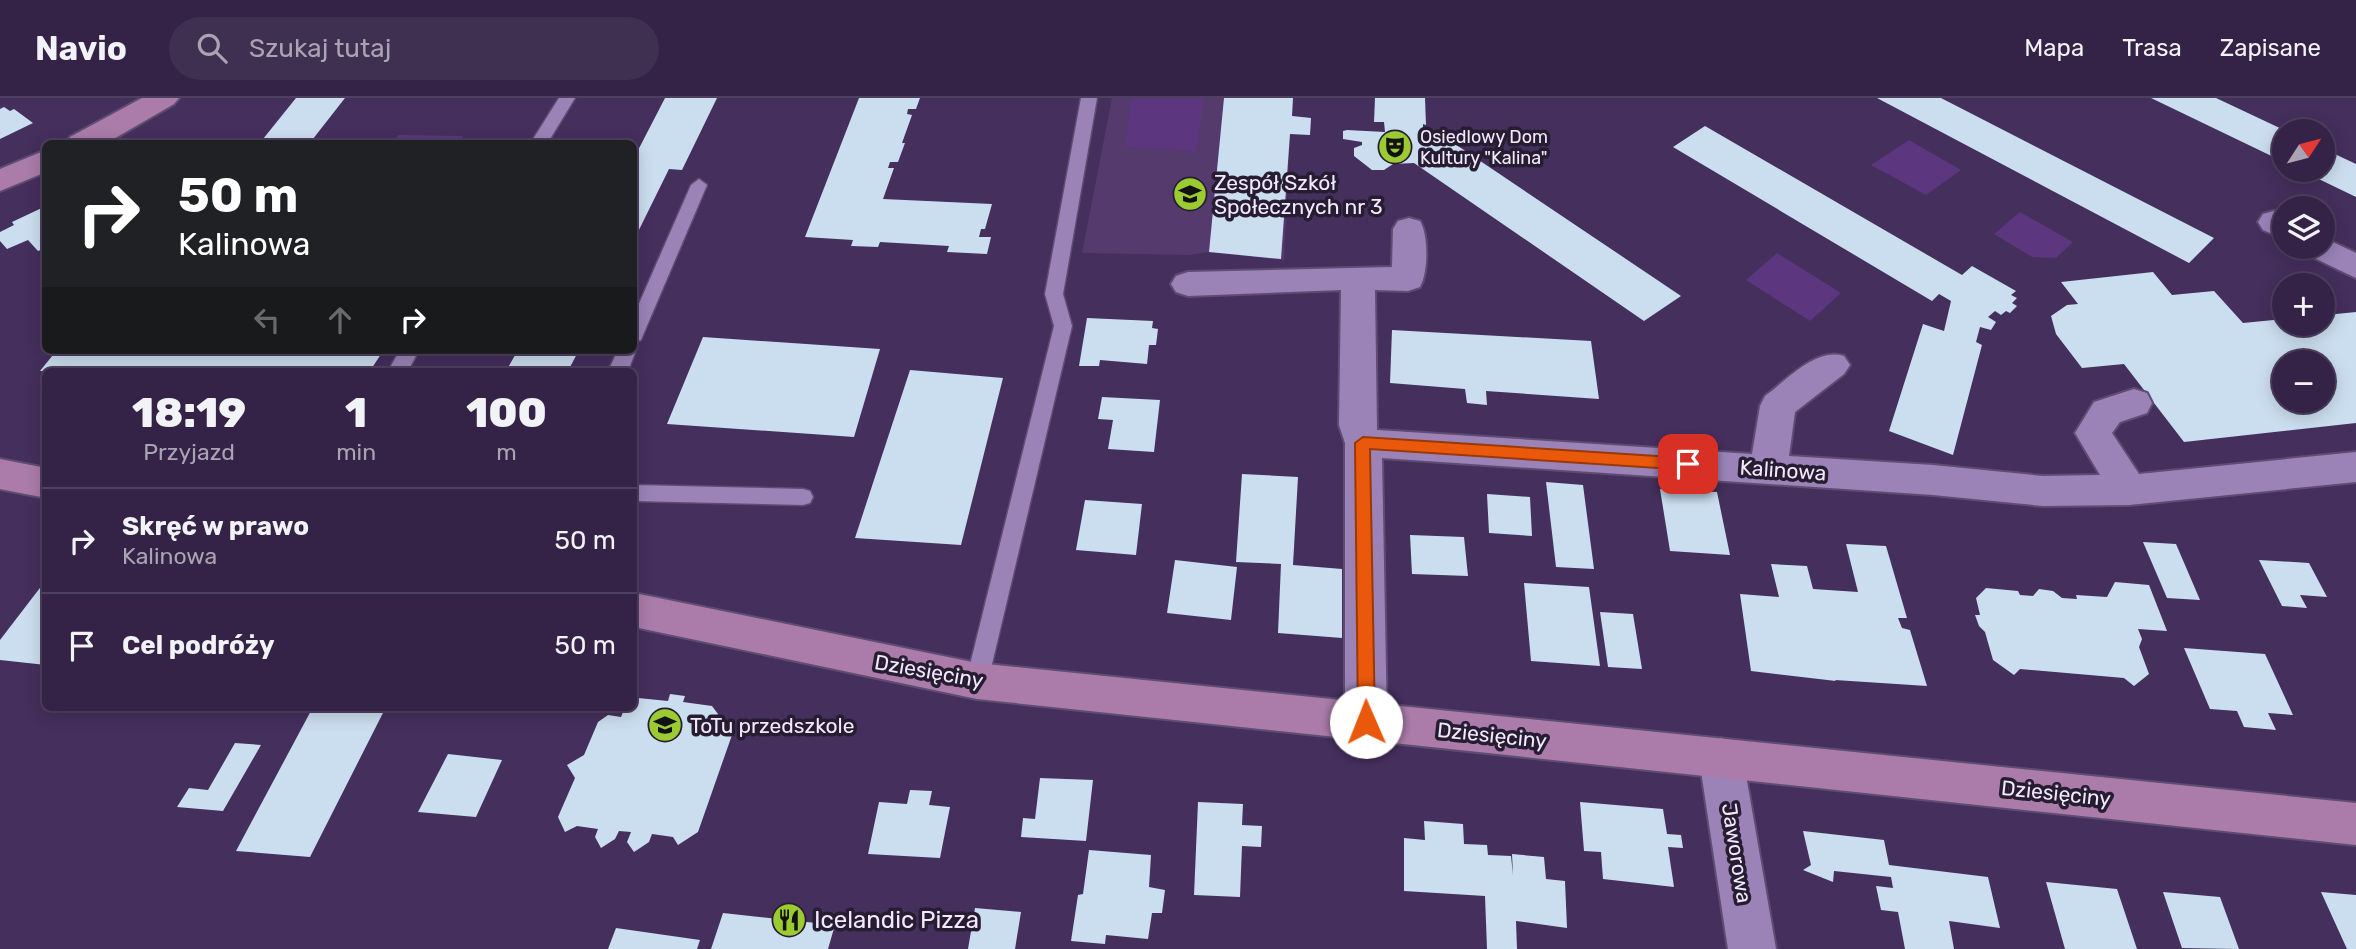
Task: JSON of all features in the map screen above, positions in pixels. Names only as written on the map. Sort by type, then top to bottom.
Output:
[{"type":"street","points":[[87,140],[164,98]]},
{"type":"street","points":[[0,181],[42,162]]},
{"type":"street","points":[[1188,284],[1358,278],[1408,279],[1409,229]]},
{"type":"street","points":[[2335,256],[2356,267]]},
{"type":"street","points":[[1358,278],[1357,425],[1363,443],[1366,722]]},
{"type":"street","points":[[1768,470],[1778,406],[1832,365]]},
{"type":"street","points":[[2129,490],[2093,433],[2107,412],[2134,403]]},
{"type":"street","name":"Kalinowa","points":[[1363,443],[1933,480],[1990,488],[2043,491],[2129,490],[2356,467]]},
{"type":"street","points":[[0,474],[42,482]]},
{"type":"street","name":"Dziesięciny","points":[[637,611],[977,681],[2356,824]]},
{"type":"street","name":"Jaworowa","points":[[1721,758],[1752,949]]},
{"type":"lane","points":[[541,140],[567,98]]},
{"type":"lane","points":[[977,681],[1063,326],[1054,294],[1089,98]]},
{"type":"lane","points":[[637,328],[699,185]]},
{"type":"lane","points":[[637,493],[803,498]]},
{"type":"shaded area","name":"Zespół Szkół Społecznych nr 3","points":[[1112,98],[1293,98],[1292,116],[1311,118],[1310,135],[1290,134],[1284,260],[1209,252],[1189,255],[1082,253]]},
{"type":"shaded area","points":[[1132,98],[1204,98],[1196,151],[1125,147]]},
{"type":"shaded area","points":[[398,135],[463,136],[461,140],[395,140]]},
{"type":"shaded area","points":[[1909,140],[1961,170],[1926,195],[1871,165]]},
{"type":"shaded area","points":[[2020,212],[2073,242],[2056,258],[2032,257],[1994,234]]},
{"type":"shaded area","points":[[1777,253],[1841,293],[1810,321],[1746,280]]},
{"type":"building","points":[[296,98],[345,98],[312,140],[262,140]]},
{"type":"building","points":[[665,98],[717,98],[682,170],[669,169],[637,234],[637,152]]},
{"type":"building","points":[[859,98],[920,98],[916,109],[908,109],[907,114],[912,115],[902,143],[905,143],[898,162],[890,162],[888,168],[894,168],[883,199],[992,204],[985,229],[981,229],[979,237],[991,237],[987,254],[947,252],[949,246],[880,242],[878,247],[851,246],[853,240],[805,237]]},
{"type":"building","points":[[1224,98],[1293,98],[1292,116],[1311,118],[1310,135],[1290,134],[1281,259],[1209,252]]},
{"type":"building","points":[[1375,98],[1425,98],[1426,125],[1423,124],[1423,133],[1436,134],[1436,140],[1448,144],[1452,142],[1681,296],[1644,321],[1414,163],[1393,164],[1384,170],[1372,170],[1354,156],[1354,148],[1362,145],[1362,142],[1343,139],[1343,131],[1385,132],[1384,122],[1374,122]]},
{"type":"building","points":[[1877,98],[1941,98],[2214,238],[2189,263]]},
{"type":"building","points":[[2151,98],[2216,98],[2272,124],[2272,156]]},
{"type":"building","points":[[4,107],[10,111],[14,109],[33,123],[0,139],[0,109]]},
{"type":"building","points":[[1705,126],[1962,275],[1972,266],[2016,291],[2011,295],[2017,298],[2012,303],[2017,306],[2010,313],[2006,311],[2001,315],[1995,311],[1988,317],[1996,322],[1991,330],[1980,327],[1976,342],[1982,345],[1953,455],[1889,431],[1923,324],[1944,331],[1951,301],[1939,294],[1932,301],[1673,147]]},
{"type":"building","points":[[2335,154],[2356,164],[2356,197],[2325,182],[2335,182]]},
{"type":"building","points":[[42,208],[42,250],[38,251],[28,240],[7,249],[0,241],[0,232],[14,225],[12,222]]},
{"type":"building","points":[[2153,272],[2172,295],[2214,291],[2243,323],[2272,320],[2272,336],[2335,336],[2335,314],[2356,312],[2356,423],[2184,442],[2124,364],[2082,368],[2056,334],[2051,316],[2067,305],[2078,304],[2061,282]]},
{"type":"building","points":[[1087,318],[1153,321],[1152,328],[1158,329],[1156,345],[1149,345],[1147,364],[1100,360],[1099,366],[1079,366]]},
{"type":"building","points":[[1392,330],[1591,341],[1599,399],[1486,391],[1487,405],[1467,403],[1465,389],[1390,383]]},
{"type":"building","points":[[703,337],[880,349],[854,437],[667,424]]},
{"type":"building","points":[[54,354],[381,354],[372,368],[42,368]]},
{"type":"building","points":[[516,354],[577,354],[570,368],[508,368]]},
{"type":"building","points":[[910,370],[1003,378],[961,545],[855,538]]},
{"type":"building","points":[[1102,397],[1160,400],[1154,452],[1108,449],[1113,420],[1098,419]]},
{"type":"building","points":[[1242,474],[1298,477],[1293,565],[1342,569],[1342,638],[1278,633],[1281,564],[1236,562]]},
{"type":"building","points":[[1546,482],[1583,485],[1594,569],[1556,567]]},
{"type":"building","points":[[1660,489],[1717,492],[1730,555],[1670,551]]},
{"type":"building","points":[[1487,494],[1530,497],[1532,536],[1489,533]]},
{"type":"building","points":[[1085,500],[1142,504],[1136,555],[1076,550]]},
{"type":"building","points":[[1410,535],[1464,537],[1468,576],[1412,574]]},
{"type":"building","points":[[2143,542],[2176,544],[2200,600],[2167,598]]},
{"type":"building","points":[[1846,544],[1886,546],[1907,618],[1898,618],[1902,628],[1910,630],[1927,686],[1836,681],[1751,671],[1740,594],[1779,597],[1771,564],[1807,566],[1813,589],[1858,592]]},
{"type":"building","points":[[1175,560],[1237,567],[1231,620],[1167,613]]},
{"type":"building","points":[[2259,560],[2309,563],[2327,597],[2300,595],[2307,608],[2282,606]]},
{"type":"building","points":[[2115,582],[2149,585],[2167,631],[2138,629],[2142,639],[2139,647],[2149,674],[2134,686],[2124,678],[2020,669],[2014,675],[1993,660],[1985,632],[1979,626],[1975,615],[1980,615],[1976,598],[1986,588],[2018,591],[2020,595],[2033,596],[2039,589],[2053,591],[2062,598],[2077,599],[2076,595],[2107,597]]},
{"type":"building","points":[[1524,583],[1589,587],[1600,666],[1531,661]]},
{"type":"building","points":[[42,585],[42,665],[0,660],[0,640]]},
{"type":"building","points":[[1600,612],[1633,614],[1642,669],[1608,667]]},
{"type":"building","points":[[2184,648],[2265,654],[2293,715],[2268,713],[2276,730],[2244,727],[2237,711],[2210,709]]},
{"type":"building","points":[[670,694],[685,696],[683,702],[712,706],[718,714],[713,727],[728,729],[732,735],[698,832],[678,845],[673,837],[652,834],[649,842],[634,852],[627,842],[631,832],[619,831],[615,839],[601,848],[595,837],[598,829],[577,826],[565,832],[558,817],[575,778],[567,765],[584,755],[598,722],[608,715],[621,717],[623,711],[637,711],[638,698],[668,701]]},
{"type":"building","points":[[311,711],[384,711],[310,857],[236,851]]},
{"type":"building","points":[[235,743],[261,745],[223,811],[177,807],[189,788],[208,790]]},
{"type":"building","points":[[448,754],[502,760],[476,817],[418,812]]},
{"type":"building","points":[[1040,778],[1093,780],[1086,841],[1021,837],[1023,818],[1035,819]]},
{"type":"building","points":[[910,790],[932,791],[929,805],[950,807],[940,858],[868,854],[879,802],[907,804]]},
{"type":"building","points":[[1198,802],[1243,804],[1242,825],[1262,826],[1261,847],[1242,846],[1240,897],[1194,895]]},
{"type":"building","points":[[1580,802],[1663,809],[1667,834],[1681,835],[1683,848],[1668,847],[1674,887],[1603,879],[1601,852],[1584,851]]},
{"type":"building","points":[[1424,821],[1463,824],[1464,844],[1487,845],[1488,855],[1511,856],[1513,875],[1512,854],[1544,857],[1546,879],[1565,881],[1567,928],[1516,921],[1517,949],[1487,949],[1485,896],[1404,891],[1404,838],[1425,840]]},
{"type":"building","points":[[1803,831],[1884,840],[1889,865],[1988,877],[2000,928],[1949,921],[1954,949],[1905,949],[1898,912],[1881,910],[1876,886],[1893,888],[1891,877],[1834,871],[1833,882],[1803,870],[1811,865]]},
{"type":"building","points":[[1089,850],[1151,855],[1149,887],[1165,890],[1162,913],[1152,913],[1148,939],[1106,935],[1105,944],[1071,941],[1078,895],[1083,894]]},
{"type":"building","points":[[2046,882],[2117,889],[2137,949],[2065,949]]},
{"type":"building","points":[[2163,892],[2220,897],[2239,949],[2182,948]]},
{"type":"building","points":[[2321,892],[2356,895],[2356,949],[2347,949]]},
{"type":"building","points":[[975,908],[1021,912],[1015,949],[968,949]]},
{"type":"building","points":[[723,913],[835,925],[828,949],[711,949]]},
{"type":"building","points":[[616,928],[700,940],[697,949],[608,949]]},
{"type":"place","name":"Osiedlowy Dom Kultury \"Kalina\"","points":[[1395,147]]},
{"type":"place","name":"Zespół Szkół Społecznych nr 3","points":[[1190,194]]},
{"type":"place","name":"ToTu przedszkole","points":[[665,725]]},
{"type":"place","name":"Icelandic Pizza","points":[[789,920]]},
{"type":"route","points":[[1366,722],[1363,443],[1688,464]]}]
